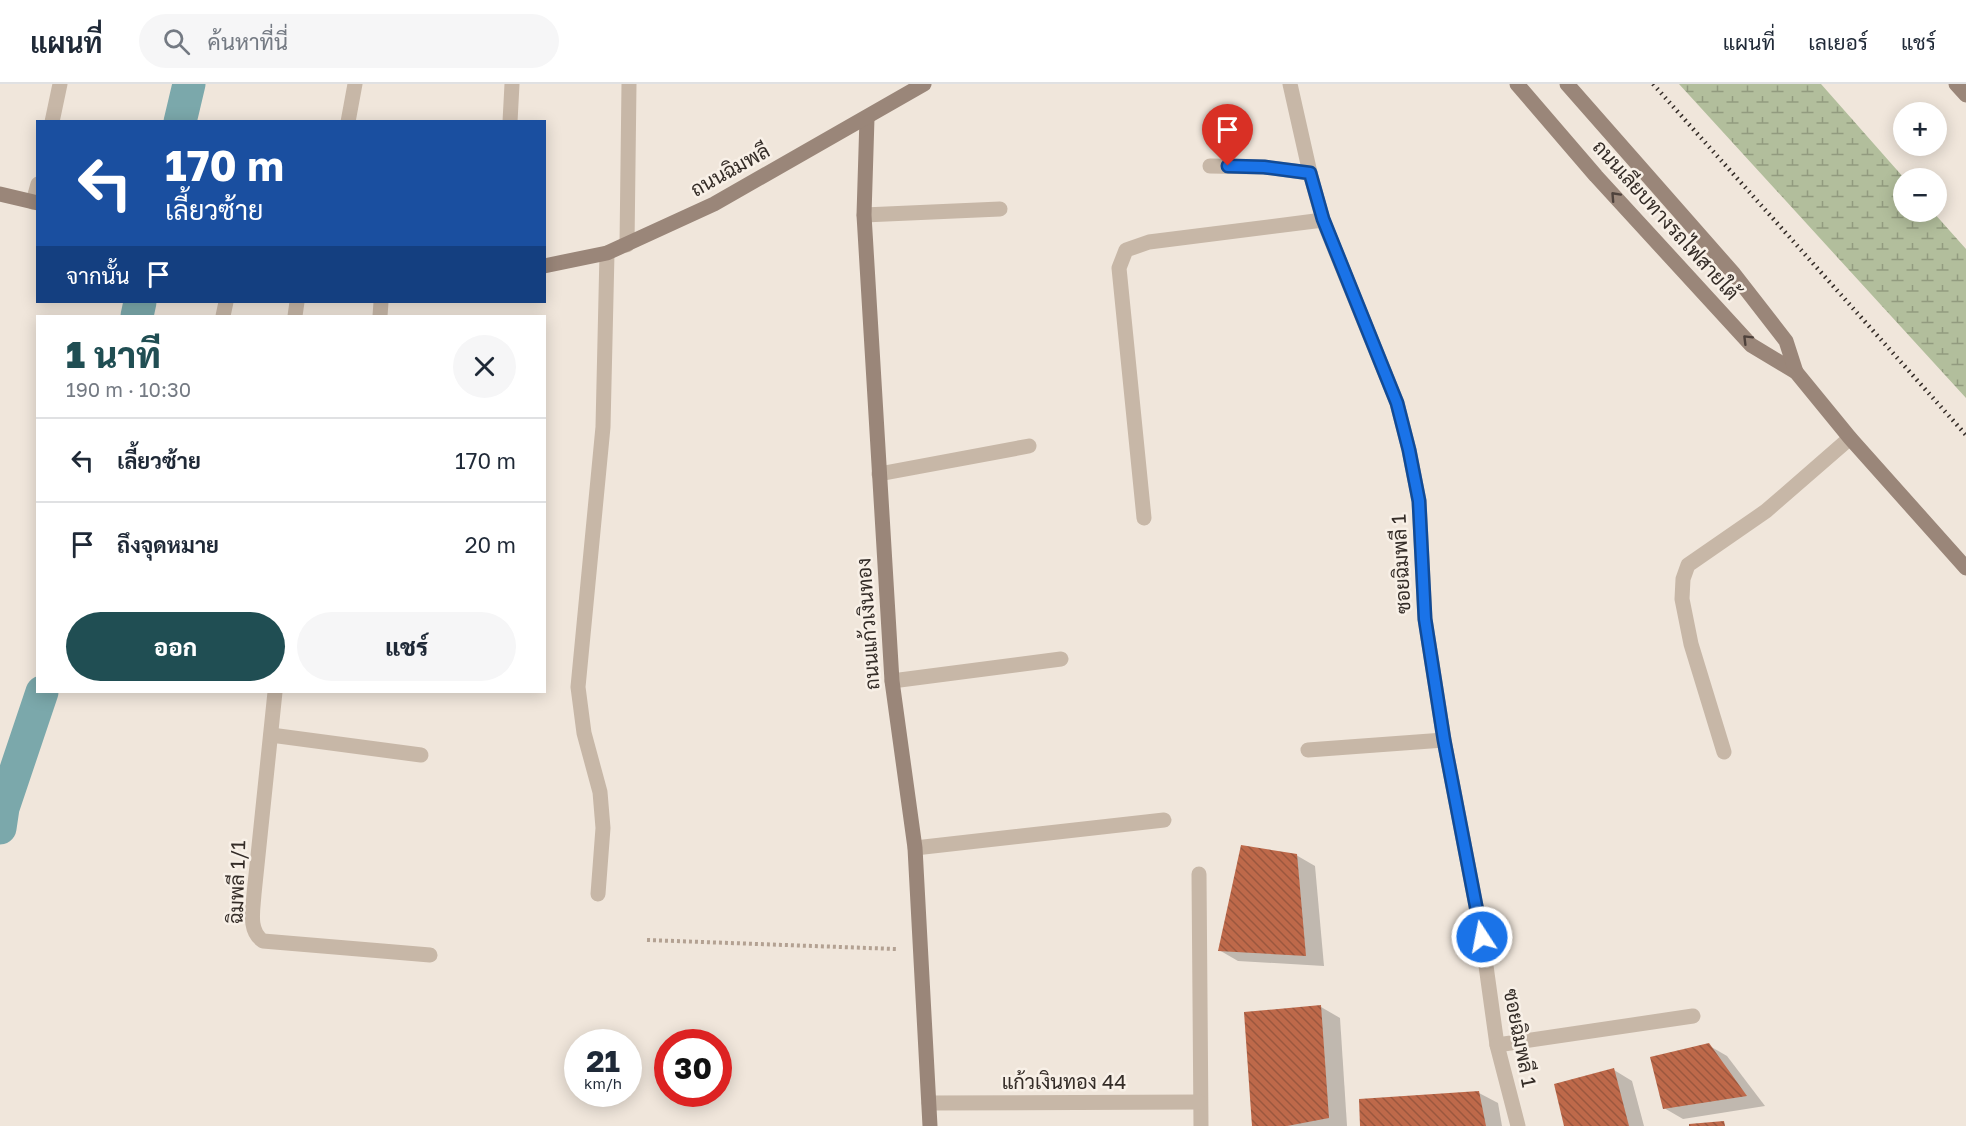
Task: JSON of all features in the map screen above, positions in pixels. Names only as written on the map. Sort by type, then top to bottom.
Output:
[{"type":"street","points":[[52,120],[60,84]]},
{"type":"street","points":[[348,120],[356,84]]},
{"type":"street","points":[[510,120],[512,84]]},
{"type":"street","points":[[627,245],[629,84]]},
{"type":"street","name":"ถนนฉิมพลี","points":[[546,266],[607,253],[714,204],[924,84]]},
{"type":"street","name":"ซอยฉิมพลี 1","points":[[1290,84],[1323,219],[1397,403],[1409,450],[1419,501],[1425,619],[1444,740],[1482,937],[1497,1045],[1518,1126]]},
{"type":"street","name":"ถนนเลียบทางรถไฟสายใต้","points":[[1517,84],[1596,176],[1751,345],[1796,372],[1850,438],[1966,568]]},
{"type":"street","name":"ถนนเลียบทางรถไฟสายใต้","points":[[1567,84],[1741,283],[1786,341],[1796,372]]},
{"type":"street","points":[[1956,84],[1966,95]]},
{"type":"street","name":"ถนนแก้วเงินทอง","points":[[867,118],[864,215],[879,474],[892,681],[915,848],[930,1126]]},
{"type":"street","points":[[1210,166],[1264,167],[1310,173]]},
{"type":"street","points":[[0,194],[35,202]]},
{"type":"street","points":[[864,215],[1000,209]]},
{"type":"street","points":[[1144,518],[1119,268],[1126,250],[1149,242],[1323,219]]},
{"type":"street","points":[[598,894],[603,828],[600,792],[584,733],[578,687],[603,427],[607,253]]},
{"type":"street","points":[[1724,752],[1691,644],[1682,598],[1683,579],[1688,565],[1766,512],[1850,438]]},
{"type":"street","points":[[879,474],[1029,446]]},
{"type":"street","points":[[892,681],[1061,659]]},
{"type":"street","name":"ฉิมพลี 1/1","points":[[275,693],[252,922],[259,938],[263,941],[430,955]]},
{"type":"street","points":[[271,735],[420,755]]},
{"type":"street","points":[[1308,750],[1444,740]]},
{"type":"street","points":[[915,848],[1164,820]]},
{"type":"street","points":[[1199,874],[1199,1102],[1201,1126]]},
{"type":"street","points":[[1497,1045],[1693,1016]]},
{"type":"street","name":"แก้วเงินทอง 44","points":[[929,1103],[1199,1102]]},
{"type":"path","points":[[647,940],[921,950]]},
{"type":"green space","points":[[1679,84],[1821,84],[1895,168],[1893,168],[1893,222],[1942,222],[1966,249],[1966,398]]},
{"type":"building","points":[[1241,845],[1297,854],[1306,956],[1218,951]]},
{"type":"building","points":[[1321,1005],[1329,1118],[1287,1126],[1252,1126],[1244,1012]]},
{"type":"building","points":[[1709,1043],[1747,1096],[1663,1109],[1650,1057]]},
{"type":"building","points":[[1614,1068],[1629,1126],[1564,1126],[1554,1084]]},
{"type":"building","points":[[1479,1091],[1486,1126],[1360,1126],[1359,1099]]},
{"type":"building","points":[[1724,1121],[1725,1126],[1689,1126],[1689,1124]]},
{"type":"waterway","points":[[180,120],[189,84]]},
{"type":"waterway","points":[[137,315],[140,303]]},
{"type":"waterway","points":[[0,828],[3,808],[42,693]]},
{"type":"railway","points":[[1653,84],[1966,435]]},
{"type":"route","points":[[1228,166],[1264,167],[1310,173],[1323,219],[1397,403],[1419,501],[1425,619],[1444,740],[1482,937]]}]
